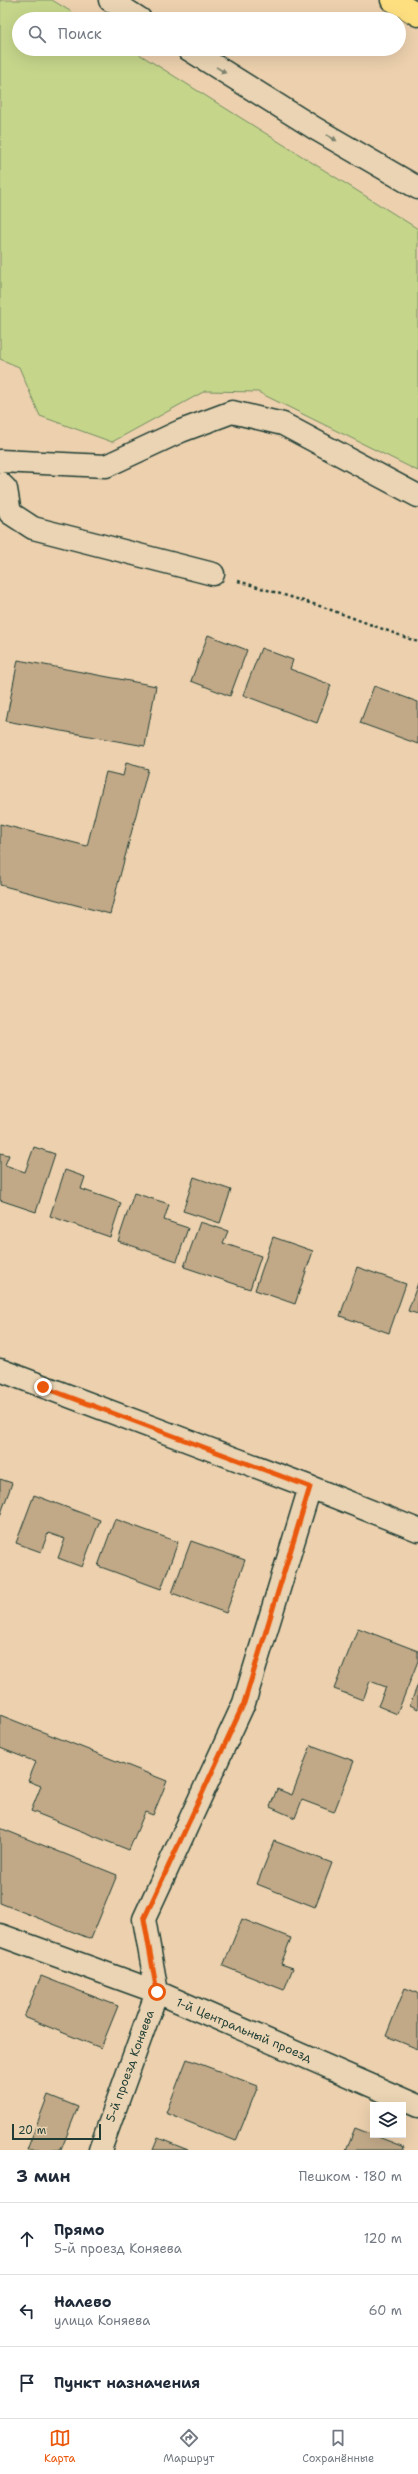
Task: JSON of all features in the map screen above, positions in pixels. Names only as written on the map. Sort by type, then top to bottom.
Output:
[{"type":"highway","points":[[392,0],[418,15]]},
{"type":"street","points":[[110,0],[129,12]]},
{"type":"street","points":[[199,56],[316,129],[418,188]]},
{"type":"street","points":[[0,461],[106,466],[180,431],[232,412],[283,424],[418,496]]},
{"type":"street","points":[[0,483],[6,489],[10,513],[33,528],[213,574]]},
{"type":"street","points":[[0,1370],[310,1487],[418,1530]]},
{"type":"street","name":"5-й проезд Коняева","points":[[100,2150],[157,1992],[144,1919],[244,1703],[310,1487]]},
{"type":"street","name":"1-й Центральный проезд","points":[[0,1935],[157,1992],[418,2106]]},
{"type":"path","points":[[213,574],[323,607],[418,642]]},
{"type":"green space","points":[[0,0],[52,0],[72,12],[12,12],[12,56],[142,56],[418,229],[418,471],[258,392],[205,391],[112,442],[40,416],[19,367],[0,359]]},
{"type":"building","points":[[208,635],[247,650],[230,696],[191,681]]},
{"type":"building","points":[[261,648],[293,660],[290,669],[331,685],[317,723],[243,695]]},
{"type":"building","points":[[18,660],[156,686],[145,746],[6,721]]},
{"type":"building","points":[[374,686],[418,702],[418,744],[360,723]]},
{"type":"building","points":[[126,763],[148,769],[110,914],[0,885],[0,824],[87,846],[106,772],[123,776]]},
{"type":"building","points":[[34,1147],[55,1154],[36,1212],[0,1200],[0,1153],[9,1155],[5,1165],[25,1172]]},
{"type":"building","points":[[65,1170],[85,1177],[81,1189],[121,1203],[110,1237],[50,1216]]},
{"type":"building","points":[[194,1177],[231,1190],[220,1223],[183,1211]]},
{"type":"building","points":[[134,1193],[169,1204],[164,1220],[188,1228],[177,1261],[118,1241]]},
{"type":"building","points":[[200,1222],[228,1231],[223,1243],[261,1256],[250,1289],[184,1267]]},
{"type":"building","points":[[273,1237],[313,1251],[295,1304],[255,1290]]},
{"type":"building","points":[[357,1267],[406,1284],[389,1333],[340,1316]]},
{"type":"building","points":[[418,1283],[418,1314],[408,1311]]},
{"type":"building","points":[[0,1479],[12,1483],[0,1516]]},
{"type":"building","points":[[34,1495],[100,1520],[82,1567],[58,1558],[65,1539],[48,1533],[41,1552],[16,1543]]},
{"type":"building","points":[[115,1519],[178,1542],[161,1589],[98,1566]]},
{"type":"building","points":[[191,1541],[245,1560],[226,1613],[172,1593]]},
{"type":"building","points":[[358,1628],[418,1651],[418,1661],[397,1714],[378,1706],[386,1687],[370,1681],[363,1700],[334,1689]]},
{"type":"building","points":[[418,1684],[418,1709],[410,1705]]},
{"type":"building","points":[[0,1715],[167,1781],[153,1815],[145,1812],[129,1850],[31,1811],[41,1786],[28,1781],[36,1762],[0,1748]]},
{"type":"building","points":[[311,1745],[354,1761],[334,1812],[302,1800],[295,1818],[270,1807],[277,1789],[292,1795]]},
{"type":"building","points":[[0,1828],[117,1875],[91,1939],[0,1903]]},
{"type":"building","points":[[274,1841],[332,1863],[315,1907],[257,1884]]},
{"type":"building","points":[[242,1919],[291,1938],[281,1964],[293,1968],[284,1990],[223,1966]]},
{"type":"building","points":[[41,1976],[118,2006],[101,2048],[24,2017]]},
{"type":"building","points":[[405,1988],[418,1993],[418,2049],[386,2036]]},
{"type":"building","points":[[187,2059],[258,2086],[236,2141],[166,2113]]},
{"type":"building","points":[[48,2095],[78,2107],[61,2150],[27,2150]]},
{"type":"building","points":[[355,2128],[370,2134],[370,2138],[381,2138],[404,2147],[403,2150],[346,2150]]},
{"type":"building","points":[[158,2138],[188,2150],[153,2150]]},
{"type":"route","points":[[43,1387],[310,1487],[244,1703],[144,1919],[157,1992]]}]
